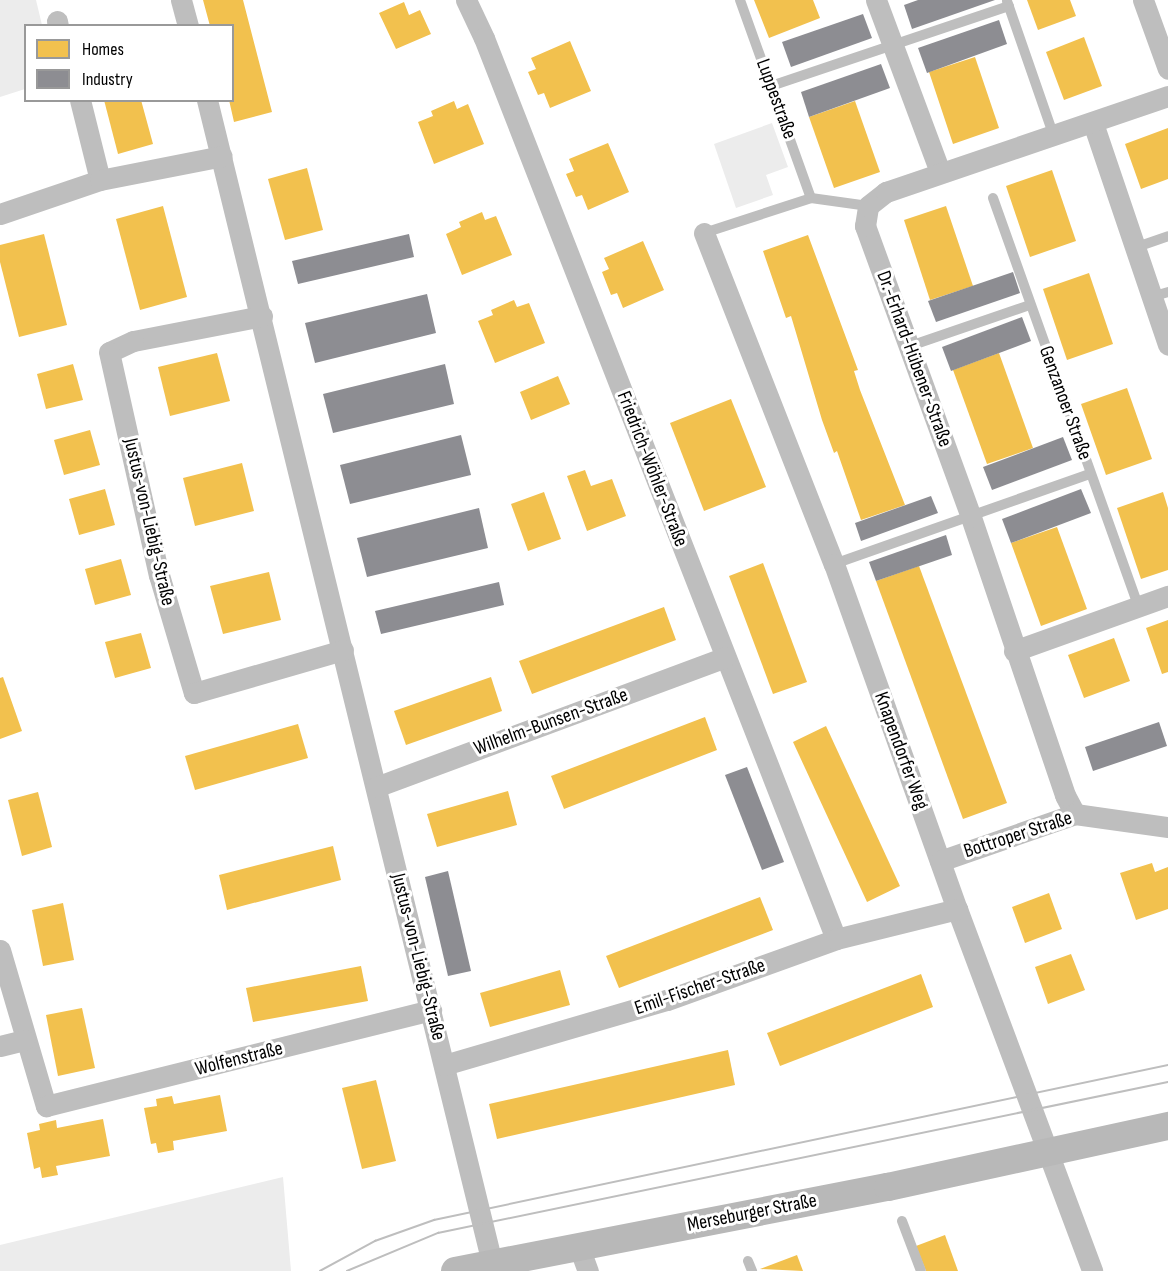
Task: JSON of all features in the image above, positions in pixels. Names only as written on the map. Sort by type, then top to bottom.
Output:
[{"type":"street","points":[[181,0],[187,24]]},
{"type":"street","name":"Friedrich-Wöhler-Straße","points":[[466,0],[484,38],[836,939]]},
{"type":"street","points":[[876,0],[940,172]]},
{"type":"street","points":[[1143,0],[1168,69]]},
{"type":"street","points":[[868,206],[886,192],[940,172],[1093,123],[1168,96]]},
{"type":"street","points":[[80,102],[100,180]]},
{"type":"street","name":"Justus-von-Liebig-Straße","points":[[208,102],[262,316],[492,1263]]},
{"type":"street","points":[[1093,123],[1134,248],[1160,295],[1168,345]]},
{"type":"street","points":[[0,214],[100,180],[222,156]]},
{"type":"street","name":"Dr.-Erhard-Hübener-Straße","points":[[868,206],[865,225],[971,517],[1014,651],[1065,795],[1075,814]]},
{"type":"street","name":"Knapendorfer Weg","points":[[704,233],[834,564],[957,909],[1092,1271]]},
{"type":"street","name":"Justus-von-Liebig-Straße","points":[[262,316],[133,340],[109,352],[159,575],[194,693],[343,650]]},
{"type":"street","points":[[1014,651],[1168,596]]},
{"type":"street","name":"Wilhelm-Bunsen-Straße","points":[[376,787],[726,657]]},
{"type":"street","name":"Bottroper Straße","points":[[940,861],[1075,814],[1168,827]]},
{"type":"street","name":"Emil-Fischer-Straße","points":[[444,1065],[668,1000],[836,939],[957,909]]},
{"type":"street","points":[[0,950],[24,1040],[0,1046]]},
{"type":"street","name":"Wolfenstraße","points":[[24,1040],[46,1106],[431,1010]]},
{"type":"street","name":"Merseburger Straße","points":[[455,1271],[578,1244],[888,1187],[1048,1150],[1168,1126]]},
{"type":"street","points":[[578,1244],[588,1271]]},
{"type":"lane","name":"Luppestraße","points":[[740,0],[811,198]]},
{"type":"lane","points":[[771,86],[1008,3],[1053,134]]},
{"type":"lane","points":[[704,233],[811,198],[868,206]]},
{"type":"lane","name":"Genzanoer Straße","points":[[993,198],[1138,606]]},
{"type":"lane","points":[[1134,248],[1168,236]]},
{"type":"lane","points":[[910,346],[1030,305]]},
{"type":"lane","points":[[834,564],[1090,474]]},
{"type":"lane","points":[[902,1221],[921,1271]]},
{"type":"shaded area","points":[[0,0],[36,0],[42,24],[24,24],[24,89],[0,97]]},
{"type":"shaded area","points":[[772,123],[788,167],[766,175],[773,195],[736,208],[714,144]]},
{"type":"shaded area","points":[[283,1177],[291,1271],[0,1271],[0,1245]]},
{"type":"building: Homes","points":[[203,0],[243,0],[272,112],[234,122],[229,102],[234,102],[234,24],[209,24]]},
{"type":"building: Homes","points":[[754,0],[813,0],[820,18],[769,38]]},
{"type":"building: Homes","points":[[1027,0],[1070,0],[1076,16],[1038,30]]},
{"type":"building: Homes","points":[[404,2],[409,15],[420,10],[431,34],[396,49],[379,13]]},
{"type":"building: Homes","points":[[1084,37],[1102,86],[1064,100],[1046,52]]},
{"type":"building: Homes","points":[[570,41],[591,91],[550,108],[544,93],[538,95],[528,72],[536,69],[531,58]]},
{"type":"building: Homes","points":[[975,57],[999,128],[953,144],[929,72]]},
{"type":"building: Homes","points":[[454,101],[457,109],[468,104],[484,144],[434,164],[418,122],[433,116],[431,111]]},
{"type":"building: Homes","points":[[855,101],[880,172],[834,188],[809,117]]},
{"type":"building: Homes","points":[[105,102],[142,102],[153,144],[118,154]]},
{"type":"building: Homes","points":[[1168,128],[1168,179],[1141,189],[1125,144]]},
{"type":"building: Homes","points":[[608,143],[629,192],[588,210],[582,195],[576,197],[566,174],[574,171],[569,159]]},
{"type":"building: Homes","points":[[307,168],[323,230],[285,240],[268,179]]},
{"type":"building: Homes","points":[[1052,170],[1076,241],[1030,257],[1006,186]]},
{"type":"building: Homes","points":[[163,206],[187,297],[140,310],[116,219]]},
{"type":"building: Homes","points":[[946,206],[973,286],[930,300],[904,220]]},
{"type":"building: Homes","points":[[482,212],[485,220],[496,216],[512,255],[462,275],[446,234],[461,227],[459,222]]},
{"type":"building: Homes","points":[[44,234],[67,325],[19,337],[0,262],[0,245]]},
{"type":"building: Homes","points":[[808,235],[858,370],[854,371],[860,390],[905,505],[861,520],[837,451],[834,453],[822,420],[791,316],[786,318],[763,251]]},
{"type":"building: Homes","points":[[643,241],[664,290],[623,308],[617,293],[611,295],[602,272],[609,269],[604,258]]},
{"type":"building: Homes","points":[[1089,273],[1113,344],[1067,360],[1043,289]]},
{"type":"building: Homes","points":[[514,300],[517,307],[529,303],[545,343],[495,363],[478,321],[493,315],[491,310]]},
{"type":"building: Homes","points":[[217,353],[230,401],[170,416],[158,367]]},
{"type":"building: Homes","points":[[999,353],[1033,448],[987,464],[953,370]]},
{"type":"building: Homes","points":[[73,364],[83,400],[46,409],[37,374]]},
{"type":"building: Homes","points":[[558,376],[570,404],[531,420],[520,392]]},
{"type":"building: Homes","points":[[1127,388],[1152,459],[1106,475],[1081,404]]},
{"type":"building: Homes","points":[[731,399],[766,487],[704,511],[670,423]]},
{"type":"building: Homes","points":[[90,430],[100,465],[64,475],[54,440]]},
{"type":"building: Homes","points":[[242,463],[254,511],[195,526],[183,478]]},
{"type":"building: Homes","points":[[585,470],[591,486],[612,479],[626,516],[587,531],[567,476]]},
{"type":"building: Homes","points":[[105,489],[115,525],[79,535],[69,499]]},
{"type":"building: Homes","points":[[544,492],[561,539],[528,551],[511,504]]},
{"type":"building: Homes","points":[[1163,492],[1168,508],[1168,570],[1141,579],[1117,508]]},
{"type":"building: Homes","points":[[1057,527],[1087,609],[1041,626],[1011,543]]},
{"type":"building: Homes","points":[[121,559],[131,595],[95,605],[85,569]]},
{"type":"building: Homes","points":[[763,563],[807,682],[773,694],[729,576]]},
{"type":"building: Homes","points":[[919,566],[1007,803],[963,819],[876,581]]},
{"type":"building: Homes","points":[[269,572],[281,620],[223,634],[210,586]]},
{"type":"building: Homes","points":[[664,607],[676,640],[532,694],[519,661]]},
{"type":"building: Homes","points":[[1168,620],[1168,672],[1162,674],[1146,628]]},
{"type":"building: Homes","points":[[141,633],[151,668],[115,678],[105,642]]},
{"type":"building: Homes","points":[[1114,638],[1130,681],[1084,698],[1068,655]]},
{"type":"building: Homes","points":[[3,677],[22,731],[0,739],[0,678]]},
{"type":"building: Homes","points":[[491,677],[502,711],[406,745],[394,711]]},
{"type":"building: Homes","points":[[705,717],[717,750],[564,809],[551,776]]},
{"type":"building: Homes","points":[[298,724],[308,758],[195,790],[185,756]]},
{"type":"building: Homes","points":[[826,726],[900,886],[867,902],[793,742]]},
{"type":"building: Homes","points":[[508,791],[517,825],[437,847],[427,814]]},
{"type":"building: Homes","points":[[38,792],[52,847],[22,856],[8,800]]},
{"type":"building: Homes","points":[[333,846],[341,880],[227,910],[219,875]]},
{"type":"building: Homes","points":[[1152,863],[1155,872],[1168,867],[1168,909],[1136,920],[1120,873]]},
{"type":"building: Homes","points":[[1049,893],[1062,929],[1025,943],[1012,907]]},
{"type":"building: Homes","points":[[760,897],[773,930],[619,988],[606,956]]},
{"type":"building: Homes","points":[[63,903],[74,960],[43,966],[32,910]]},
{"type":"building: Homes","points":[[1071,954],[1085,990],[1048,1004],[1035,967]]},
{"type":"building: Homes","points":[[361,966],[368,1001],[253,1022],[246,988]]},
{"type":"building: Homes","points":[[560,970],[570,1005],[490,1027],[480,993]]},
{"type":"building: Homes","points":[[921,974],[933,1007],[780,1066],[767,1033]]},
{"type":"building: Homes","points":[[82,1008],[95,1068],[58,1076],[46,1015]]},
{"type":"building: Homes","points":[[728,1050],[735,1085],[497,1139],[489,1104]]},
{"type":"building: Homes","points":[[376,1080],[396,1161],[362,1169],[342,1088]]},
{"type":"building: Homes","points":[[220,1095],[227,1131],[173,1141],[174,1150],[158,1153],[156,1143],[151,1144],[144,1108],[157,1106],[156,1099],[172,1096],[174,1104]]},
{"type":"building: Homes","points":[[103,1119],[110,1156],[56,1166],[58,1175],[42,1178],[40,1167],[34,1169],[27,1133],[40,1130],[39,1124],[56,1120],[57,1128]]},
{"type":"building: Homes","points":[[945,1235],[958,1271],[926,1271],[916,1246]]},
{"type":"building: Homes","points":[[797,1255],[803,1271],[760,1269]]},
{"type":"building: Industry","points":[[918,0],[995,0],[912,29],[904,5]]},
{"type":"building: Industry","points":[[863,14],[872,38],[791,67],[782,42]]},
{"type":"building: Industry","points":[[999,20],[1007,44],[927,73],[918,48]]},
{"type":"building: Industry","points":[[881,64],[890,88],[809,117],[801,92]]},
{"type":"building: Industry","points":[[409,234],[414,257],[298,284],[292,261]]},
{"type":"building: Industry","points":[[1013,272],[1020,293],[936,322],[928,301]]},
{"type":"building: Industry","points":[[427,294],[436,333],[315,363],[305,323]]},
{"type":"building: Industry","points":[[1022,317],[1031,341],[951,371],[942,347]]},
{"type":"building: Industry","points":[[445,364],[454,404],[333,433],[323,394]]},
{"type":"building: Industry","points":[[461,435],[471,475],[350,504],[340,465]]},
{"type":"building: Industry","points":[[1063,437],[1072,460],[992,490],[983,467]]},
{"type":"building: Industry","points":[[1081,489],[1091,513],[1011,543],[1002,519]]},
{"type":"building: Industry","points":[[931,496],[938,513],[861,541],[855,523]]},
{"type":"building: Industry","points":[[479,508],[488,548],[367,577],[357,538]]},
{"type":"building: Industry","points":[[946,535],[952,555],[876,581],[869,562]]},
{"type":"building: Industry","points":[[499,582],[504,605],[381,634],[375,611]]},
{"type":"building: Industry","points":[[1159,722],[1167,746],[1093,771],[1085,747]]},
{"type":"building: Industry","points":[[747,767],[784,862],[762,870],[725,775]]},
{"type":"building: Industry","points":[[448,871],[471,971],[448,976],[425,877]]},
{"type":"tram line","points":[[320,1271],[375,1241],[434,1220],[1168,1065]]},
{"type":"tram line","points":[[347,1271],[438,1233],[1168,1082]]}]
